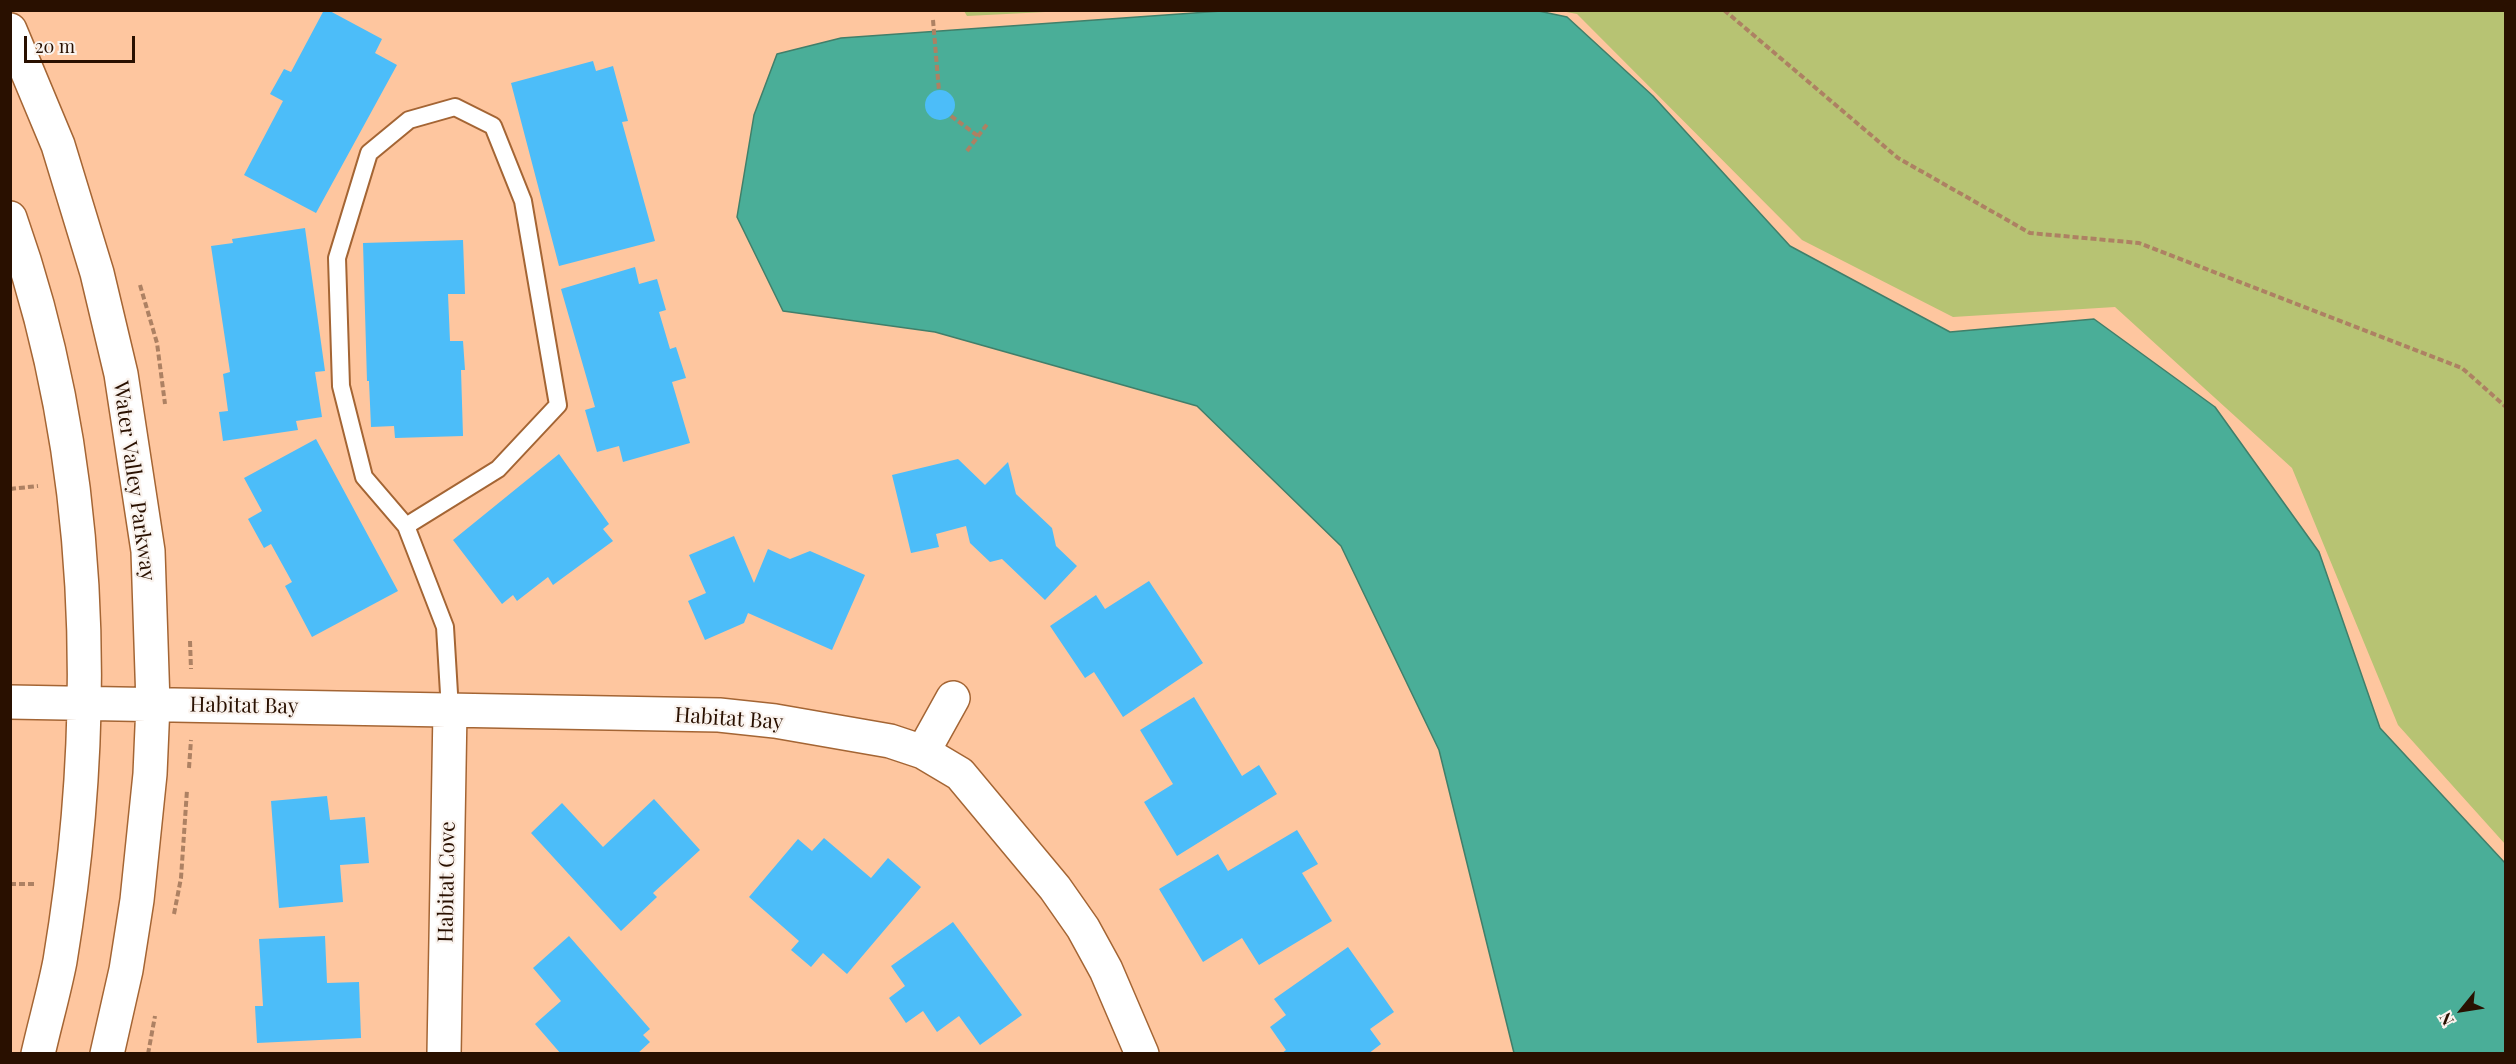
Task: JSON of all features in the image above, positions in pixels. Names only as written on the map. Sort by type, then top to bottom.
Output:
[{"type":"street","name":"Water Valley Parkway","points":[[10,30],[58,145],[97,273],[121,374],[148,551],[153,704],[150,774],[137,900],[126,970],[107,1053]]},
{"type":"street","points":[[10,218],[39,312],[57,388],[69,460],[79,546],[86,703],[75,853],[59,963],[38,1053]]},
{"type":"street","points":[[923,752],[953,698]]},
{"type":"street","name":"Habitat Bay","points":[[10,702],[719,715],[775,721],[890,741],[923,752],[960,774],[1055,888],[1083,928],[1106,970],[1142,1053]]},
{"type":"street","name":"Habitat Cove","points":[[444,1053],[450,710]]},
{"type":"lane","points":[[406,526],[498,469],[558,405],[523,201],[493,126],[455,107],[409,120],[369,153],[337,258],[341,386],[364,477],[406,526],[445,627],[450,710]]},
{"type":"path","points":[[1724,10],[1898,158],[2030,233],[2139,243],[2462,368],[2505,407]]},
{"type":"path","points":[[933,20],[939,91]]},
{"type":"path","points":[[951,116],[978,136]]},
{"type":"path","points":[[967,151],[988,123]]},
{"type":"path","points":[[10,489],[38,485]]},
{"type":"path","points":[[10,884],[34,884]]},
{"type":"green space","points":[[964,11],[1065,11],[967,16]]},
{"type":"green space","points":[[1561,11],[2505,11],[2505,844],[2398,725],[2292,468],[2115,307],[1953,317],[1802,240],[1577,14]]},
{"type":"water","points":[[1236,10],[1534,10],[1567,17],[1653,96],[1790,246],[1950,332],[2094,319],[2215,407],[2319,552],[2380,728],[2505,863],[2505,1053],[1514,1053],[1439,750],[1341,546],[1197,406],[935,332],[783,311],[737,217],[754,115],[777,54],[841,38]]},
{"type":"building","points":[[324,10],[382,39],[375,53],[397,65],[316,213],[244,175],[283,101],[270,94],[284,69],[291,72]]},
{"type":"building","points":[[593,61],[596,71],[613,66],[628,121],[622,122],[655,241],[559,266],[511,83]]},
{"type":"building","points":[[940,90],[946,91],[954,99],[954,111],[946,119],[940,120],[934,119],[926,111],[925,105],[926,99],[934,91]]},
{"type":"building","points":[[305,228],[325,371],[315,372],[322,417],[296,421],[298,430],[223,441],[219,412],[228,411],[223,374],[230,372],[211,246],[233,243],[232,239]]},
{"type":"building","points":[[463,240],[465,294],[448,294],[450,341],[463,341],[465,370],[461,370],[463,436],[395,438],[394,426],[371,427],[369,381],[367,381],[363,243]]},
{"type":"building","points":[[635,267],[639,284],[657,279],[666,310],[659,312],[670,349],[676,347],[686,378],[672,382],[690,443],[623,462],[619,446],[597,452],[585,410],[595,407],[561,289]]},
{"type":"building","points":[[316,439],[398,591],[312,637],[285,586],[292,582],[271,544],[264,548],[248,519],[262,511],[244,478]]},
{"type":"building","points":[[559,454],[609,524],[603,529],[613,541],[553,585],[548,577],[517,601],[513,595],[502,604],[453,540]]},
{"type":"building","points":[[958,459],[985,485],[1008,462],[1016,494],[1052,528],[1056,546],[1077,566],[1045,600],[1002,559],[990,562],[970,543],[966,526],[936,534],[939,547],[911,553],[892,475]]},
{"type":"building","points":[[734,536],[754,583],[768,549],[790,559],[810,551],[865,575],[832,650],[748,613],[744,623],[705,640],[688,601],[706,593],[689,555]]},
{"type":"building","points":[[1149,581],[1203,663],[1123,717],[1094,672],[1085,678],[1050,626],[1096,595],[1105,609]]},
{"type":"building","points":[[1194,697],[1242,776],[1259,765],[1277,794],[1177,856],[1144,802],[1173,784],[1140,730]]},
{"type":"building","points":[[327,796],[330,820],[365,817],[369,863],[340,865],[343,902],[279,908],[271,801]]},
{"type":"building","points":[[654,799],[700,850],[653,893],[657,897],[621,931],[531,833],[562,803],[603,847]]},
{"type":"building","points":[[1297,830],[1318,864],[1302,873],[1332,921],[1259,965],[1242,938],[1203,962],[1159,889],[1218,854],[1228,871]]},
{"type":"building","points":[[824,838],[871,878],[888,858],[921,887],[847,974],[823,953],[811,967],[791,950],[799,941],[749,897],[798,839],[812,851]]},
{"type":"building","points":[[953,922],[1022,1015],[980,1045],[959,1016],[937,1032],[923,1011],[906,1023],[889,998],[905,986],[891,966]]},
{"type":"building","points":[[325,936],[327,983],[359,982],[361,1038],[257,1043],[255,1006],[263,1006],[259,939]]},
{"type":"building","points":[[569,936],[650,1029],[643,1035],[650,1042],[637,1054],[561,1054],[535,1024],[561,1001],[533,968]]},
{"type":"building","points":[[1348,947],[1394,1012],[1370,1029],[1381,1044],[1368,1054],[1281,1054],[1286,1050],[1270,1027],[1286,1015],[1274,999]]}]
